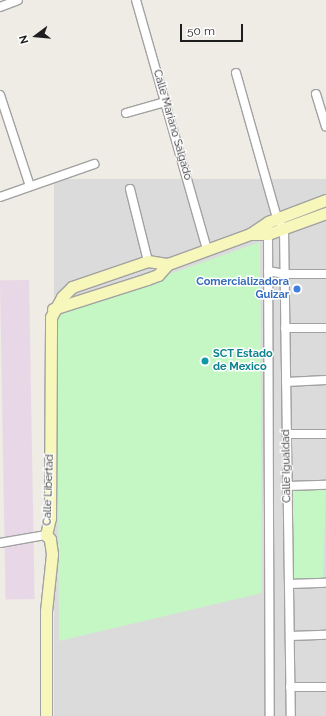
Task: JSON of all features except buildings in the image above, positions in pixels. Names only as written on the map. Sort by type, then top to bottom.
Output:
[{"type":"main road","name":"Calle Libertad","points":[[54,309],[147,279],[158,274],[168,264],[250,234],[273,220],[326,200]]},
{"type":"main road","name":"Calle Libertad","points":[[250,234],[268,234],[326,213]]},
{"type":"main road","name":"Calle Libertad","points":[[46,716],[46,611],[52,554],[50,539],[46,535],[50,518],[50,324],[54,309],[72,287],[148,261],[168,264]]},
{"type":"street","points":[[0,7],[18,0]]},
{"type":"street","name":"Calle Mariano Salgado","points":[[136,0],[207,250]]},
{"type":"street","points":[[236,73],[273,220],[284,229]]},
{"type":"street","points":[[316,94],[326,126]]},
{"type":"street","points":[[0,95],[3,111],[30,186]]},
{"type":"street","points":[[126,113],[165,102]]},
{"type":"street","points":[[0,197],[94,164]]},
{"type":"street","points":[[130,190],[148,261]]},
{"type":"street","name":"Calle Igualdad","points":[[270,716],[268,234],[273,220]]},
{"type":"street","name":"Calle Igualdad","points":[[284,229],[291,716]]},
{"type":"street","points":[[268,271],[285,274],[326,274]]},
{"type":"street","points":[[285,328],[326,328]]},
{"type":"street","points":[[286,382],[326,380]]},
{"type":"street","points":[[287,434],[326,434]]},
{"type":"street","points":[[288,486],[326,485]]},
{"type":"street","points":[[0,543],[46,535]]},
{"type":"street","points":[[289,584],[326,583]]},
{"type":"street","points":[[290,636],[326,635]]},
{"type":"street","points":[[290,687],[326,687]]},
{"type":"shaded area","points":[[54,179],[326,179],[326,716],[54,716]]},
{"type":"shaded area","points":[[29,280],[35,599],[6,599],[0,281]]},
{"type":"green space","points":[[260,242],[262,593],[59,641],[57,314]]},
{"type":"green space","points":[[288,487],[326,488],[323,580],[285,579]]},
{"type":"place","name":"Comercializadora Guizar","points":[[297,289]]},
{"type":"place","name":"SCT Estado de Mexico","points":[[205,361]]}]
